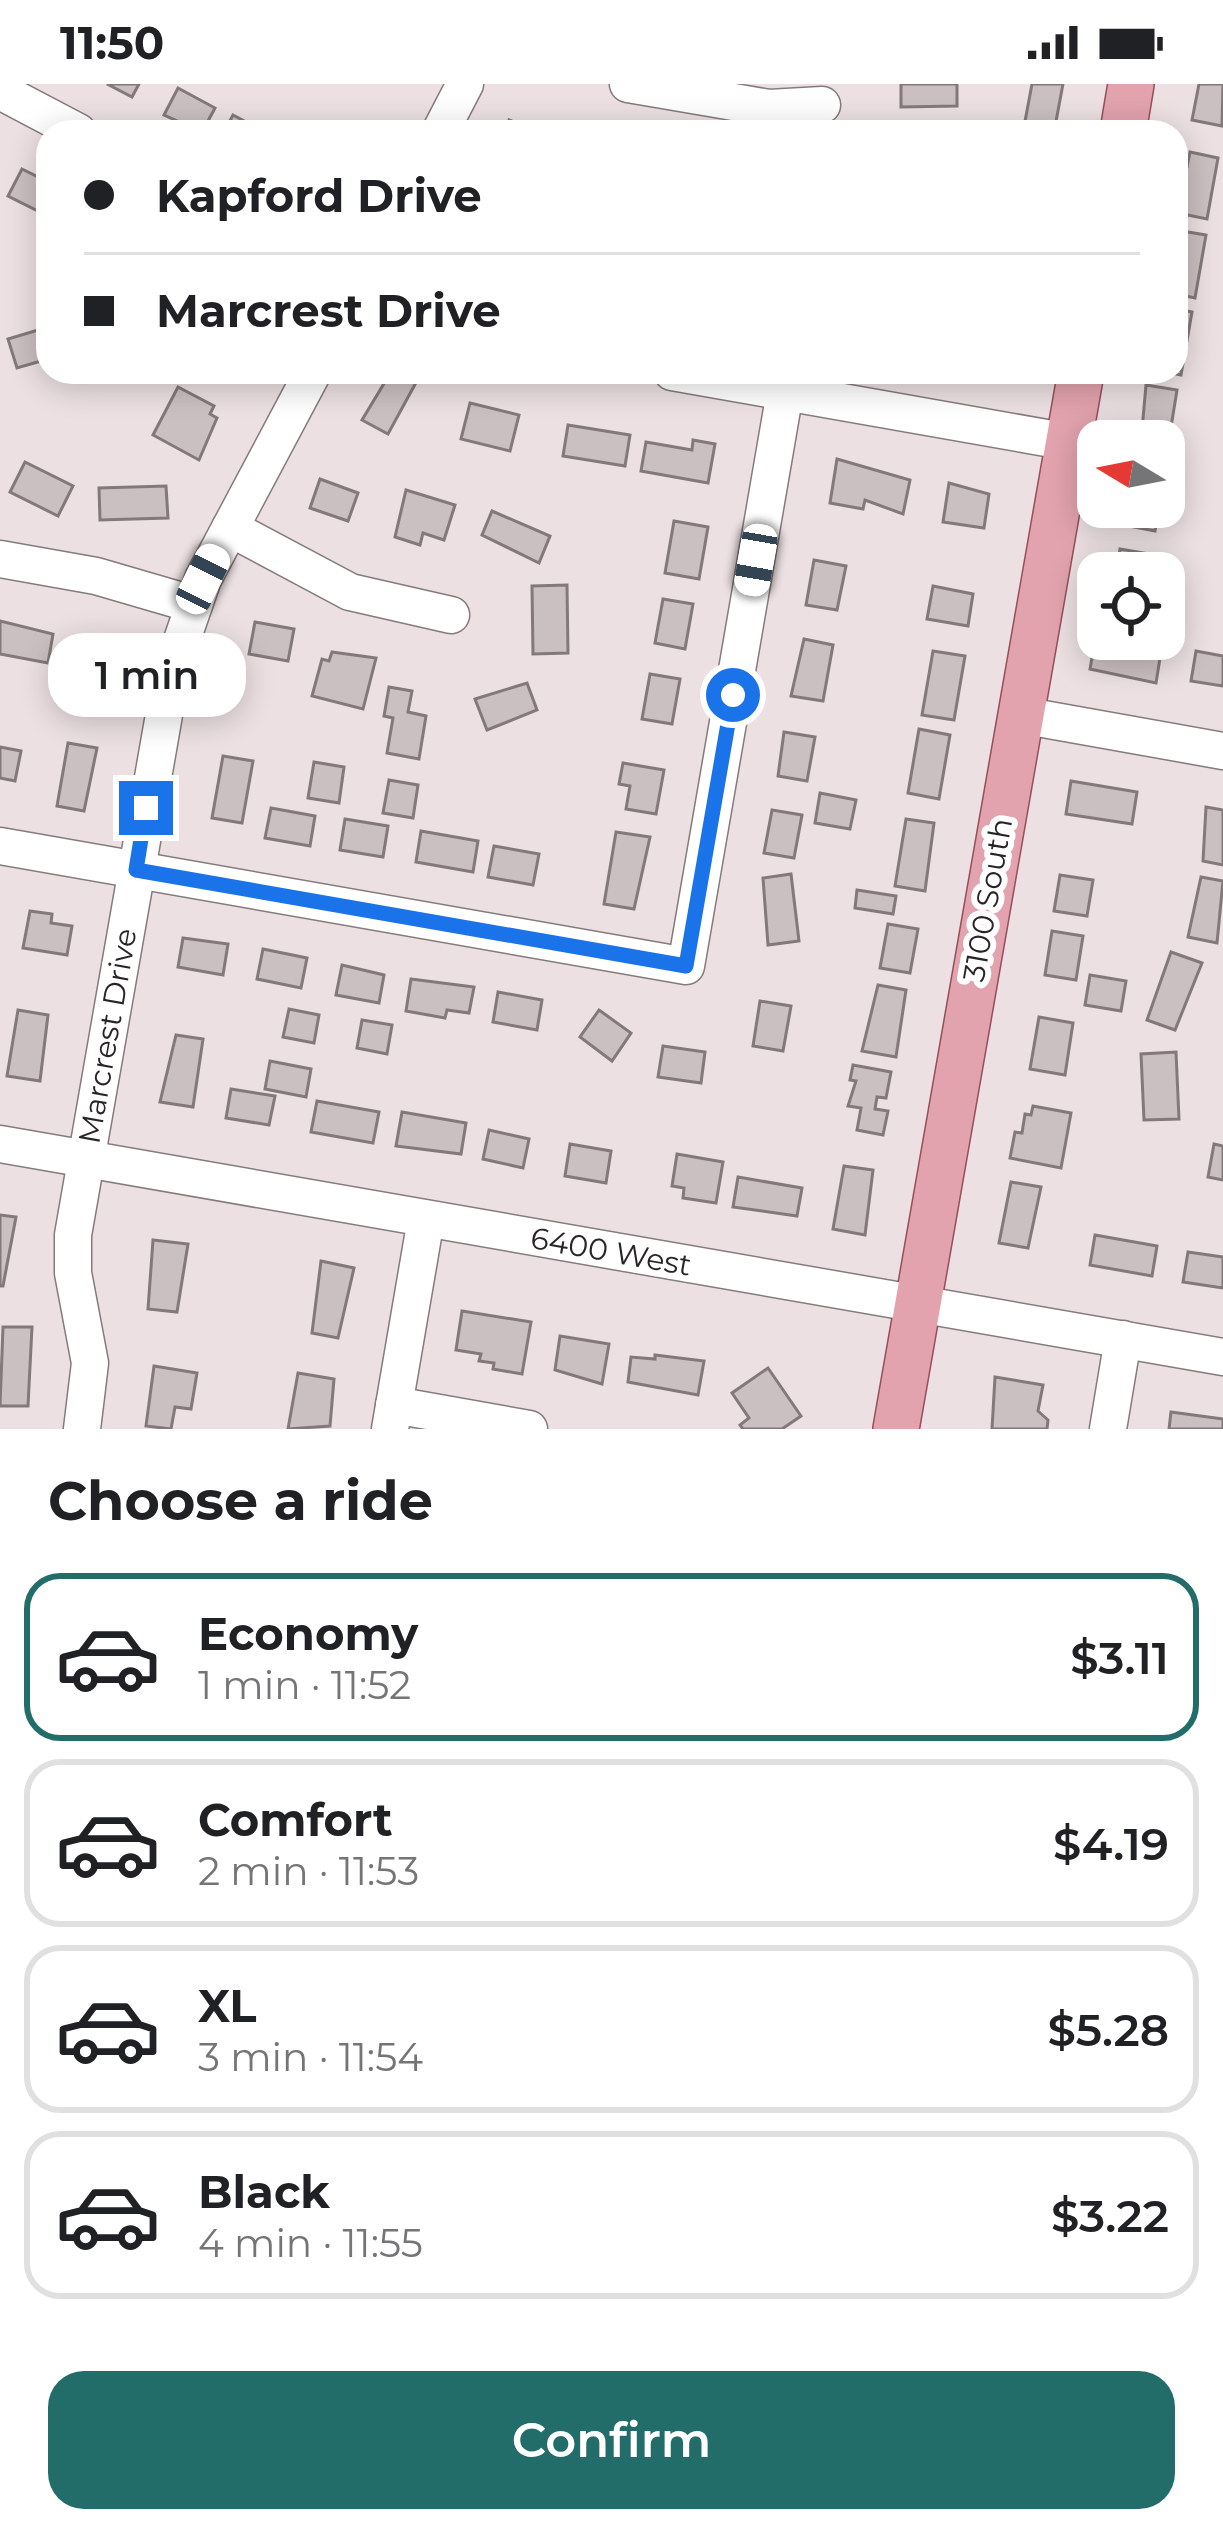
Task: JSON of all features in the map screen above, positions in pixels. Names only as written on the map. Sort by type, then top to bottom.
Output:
[{"type":"main road","points":[[1125,120],[1132,84]]},
{"type":"main road","name":"3100 South","points":[[896,1429],[1079,384]]},
{"type":"street","points":[[446,120],[466,84]]},
{"type":"street","points":[[628,84],[769,108],[822,105]]},
{"type":"street","points":[[0,91],[55,120]]},
{"type":"street","name":"Marcrest Drive","points":[[82,1429],[90,1363],[72,1249],[166,697],[192,604],[307,384]]},
{"type":"street","points":[[740,384],[1069,442]]},
{"type":"street","points":[[0,846],[686,966],[785,392]]},
{"type":"street","points":[[230,528],[350,592],[451,615]]},
{"type":"street","points":[[0,559],[96,576],[192,604]]},
{"type":"street","points":[[1021,715],[1223,751]]},
{"type":"street","name":"6400 West","points":[[0,1144],[1223,1357]]},
{"type":"street","points":[[426,1219],[392,1417],[529,1429]]},
{"type":"street","points":[[1108,1429],[1123,1339]]},
{"type":"building","points":[[107,84],[139,84],[132,97]]},
{"type":"building","points":[[901,84],[957,84],[957,106],[901,107]]},
{"type":"building","points":[[1032,84],[1063,84],[1056,120],[1025,120]]},
{"type":"building","points":[[1199,84],[1223,84],[1222,126],[1192,120]]},
{"type":"building","points":[[178,88],[215,108],[208,120],[175,120],[164,115]]},
{"type":"building","points":[[1190,152],[1218,158],[1207,219],[1188,215]]},
{"type":"building","points":[[22,169],[36,176],[36,210],[8,196]]},
{"type":"building","points":[[1188,232],[1206,235],[1195,298],[1188,297]]},
{"type":"building","points":[[36,331],[36,362],[17,368],[8,339]]},
{"type":"building","points":[[384,384],[415,384],[388,434],[362,420]]},
{"type":"building","points":[[1146,385],[1177,390],[1172,420],[1143,420]]},
{"type":"building","points":[[178,387],[214,406],[210,414],[217,418],[199,460],[153,435]]},
{"type":"building","points":[[470,403],[519,415],[510,451],[461,439]]},
{"type":"building","points":[[568,425],[630,435],[625,466],[563,456]]},
{"type":"building","points":[[693,440],[715,444],[708,483],[641,471],[646,442],[692,450]]},
{"type":"building","points":[[837,459],[910,480],[903,514],[865,500],[863,509],[830,503]]},
{"type":"building","points":[[25,462],[73,486],[58,516],[10,492]]},
{"type":"building","points":[[320,479],[358,493],[348,521],[310,508]]},
{"type":"building","points":[[949,483],[989,494],[984,528],[943,522]]},
{"type":"building","points":[[166,486],[168,518],[100,520],[99,488]]},
{"type":"building","points":[[406,490],[455,505],[444,540],[423,533],[420,545],[395,537]]},
{"type":"building","points":[[492,511],[550,536],[539,563],[482,535]]},
{"type":"building","points":[[674,521],[708,527],[699,579],[665,573]]},
{"type":"building","points":[[814,560],[846,566],[837,610],[806,605]]},
{"type":"building","points":[[567,585],[568,653],[533,654],[532,586]]},
{"type":"building","points":[[933,586],[973,594],[968,626],[927,619]]},
{"type":"building","points":[[663,599],[693,604],[685,649],[655,643]]},
{"type":"building","points":[[0,621],[53,634],[48,663],[0,654]]},
{"type":"building","points":[[255,622],[294,629],[288,661],[249,654]]},
{"type":"building","points":[[804,639],[833,645],[823,701],[791,696]]},
{"type":"building","points":[[83,644],[112,650],[100,712],[71,706]]},
{"type":"building","points":[[933,651],[965,656],[954,720],[922,715]]},
{"type":"building","points":[[1196,651],[1223,656],[1223,686],[1191,681]]},
{"type":"building","points":[[332,652],[376,658],[363,709],[312,696],[322,659],[329,661]]},
{"type":"building","points":[[1092,660],[1160,660],[1156,683],[1090,669]]},
{"type":"building","points":[[650,674],[680,679],[672,724],[642,719]]},
{"type":"building","points":[[527,683],[537,710],[487,730],[475,699]]},
{"type":"building","points":[[389,687],[412,691],[408,712],[426,716],[419,759],[387,753],[393,718],[384,716]]},
{"type":"building","points":[[919,729],[950,735],[939,799],[908,793]]},
{"type":"building","points":[[784,732],[815,737],[807,781],[778,776]]},
{"type":"building","points":[[68,743],[97,748],[84,811],[57,806]]},
{"type":"building","points":[[0,747],[21,751],[15,781],[0,778]]},
{"type":"building","points":[[223,756],[253,761],[242,823],[212,818]]},
{"type":"building","points":[[314,762],[344,767],[339,803],[308,798]]},
{"type":"building","points":[[623,763],[664,770],[656,814],[626,809],[630,786],[619,784]]},
{"type":"building","points":[[389,780],[418,785],[413,818],[383,813]]},
{"type":"building","points":[[1071,781],[1137,792],[1132,824],[1066,814]]},
{"type":"building","points":[[820,793],[856,800],[850,829],[815,823]]},
{"type":"building","points":[[1206,807],[1223,810],[1223,865],[1203,861]]},
{"type":"building","points":[[271,808],[315,816],[310,846],[265,838]]},
{"type":"building","points":[[772,810],[802,815],[794,858],[764,853]]},
{"type":"building","points":[[345,819],[388,826],[383,857],[340,850]]},
{"type":"building","points":[[906,819],[934,823],[925,891],[895,886]]},
{"type":"building","points":[[421,831],[478,841],[473,872],[416,862]]},
{"type":"building","points":[[616,832],[650,837],[634,909],[604,904]]},
{"type":"building","points":[[494,846],[539,854],[533,885],[488,877]]},
{"type":"building","points":[[791,874],[799,941],[768,945],[763,878]]},
{"type":"building","points":[[1060,875],[1093,880],[1087,916],[1054,911]]},
{"type":"building","points":[[1201,877],[1223,881],[1217,943],[1188,937]]},
{"type":"building","points":[[857,890],[896,896],[893,914],[855,908]]},
{"type":"building","points":[[30,911],[52,914],[51,923],[72,926],[67,955],[23,948]]},
{"type":"building","points":[[888,924],[918,929],[910,973],[880,968]]},
{"type":"building","points":[[1052,931],[1083,936],[1076,980],[1045,975]]},
{"type":"building","points":[[183,938],[228,944],[223,975],[178,967]]},
{"type":"building","points":[[263,949],[307,958],[301,988],[257,979]]},
{"type":"building","points":[[1171,952],[1202,963],[1175,1030],[1147,1020]]},
{"type":"building","points":[[342,965],[384,975],[379,1003],[336,995]]},
{"type":"building","points":[[1090,975],[1126,981],[1121,1011],[1085,1005]]},
{"type":"building","points":[[411,979],[474,987],[469,1013],[447,1010],[445,1018],[406,1011]]},
{"type":"building","points":[[878,985],[906,990],[896,1057],[862,1051]]},
{"type":"building","points":[[498,992],[542,1000],[537,1030],[493,1022]]},
{"type":"building","points":[[760,1001],[791,1006],[783,1051],[753,1046]]},
{"type":"building","points":[[289,1009],[319,1015],[314,1043],[283,1037]]},
{"type":"building","points":[[18,1010],[48,1015],[40,1081],[7,1076]]},
{"type":"building","points":[[599,1010],[631,1033],[612,1061],[580,1037]]},
{"type":"building","points":[[1039,1017],[1073,1023],[1065,1075],[1030,1069]]},
{"type":"building","points":[[362,1020],[392,1025],[387,1054],[357,1048]]},
{"type":"building","points":[[176,1035],[203,1039],[193,1107],[160,1102]]},
{"type":"building","points":[[663,1046],[705,1052],[701,1083],[658,1077]]},
{"type":"building","points":[[1176,1052],[1179,1119],[1144,1120],[1141,1054]]},
{"type":"building","points":[[270,1061],[311,1069],[306,1097],[265,1089]]},
{"type":"building","points":[[853,1065],[891,1072],[886,1098],[877,1097],[875,1109],[888,1111],[883,1135],[857,1130],[861,1108],[848,1106],[856,1081],[850,1080]]},
{"type":"building","points":[[231,1089],[275,1096],[269,1125],[226,1118]]},
{"type":"building","points":[[317,1101],[379,1112],[373,1143],[311,1132]]},
{"type":"building","points":[[1033,1106],[1071,1113],[1061,1168],[1010,1158],[1015,1132],[1022,1133],[1025,1114],[1031,1115]]},
{"type":"building","points":[[402,1112],[466,1123],[461,1154],[396,1146]]},
{"type":"building","points":[[489,1130],[529,1139],[523,1168],[483,1159]]},
{"type":"building","points":[[570,1144],[611,1151],[606,1183],[565,1176]]},
{"type":"building","points":[[1214,1144],[1223,1146],[1223,1180],[1208,1177]]},
{"type":"building","points":[[677,1154],[723,1162],[716,1203],[683,1198],[684,1188],[672,1186]]},
{"type":"building","points":[[844,1166],[873,1170],[865,1235],[833,1229]]},
{"type":"building","points":[[738,1177],[802,1188],[797,1216],[733,1207]]},
{"type":"building","points":[[1011,1182],[1041,1187],[1028,1248],[999,1243]]},
{"type":"building","points":[[0,1215],[16,1217],[3,1286],[0,1286]]},
{"type":"building","points":[[1095,1235],[1157,1246],[1152,1276],[1090,1265]]},
{"type":"building","points":[[153,1240],[188,1244],[177,1312],[148,1309]]},
{"type":"building","points":[[1188,1252],[1223,1257],[1223,1288],[1183,1282]]},
{"type":"building","points":[[321,1261],[354,1268],[338,1338],[312,1333]]},
{"type":"building","points":[[462,1311],[531,1322],[522,1374],[493,1369],[494,1363],[479,1361],[481,1354],[456,1350]]},
{"type":"building","points":[[3,1327],[32,1327],[28,1406],[0,1406]]},
{"type":"building","points":[[560,1336],[609,1344],[602,1384],[555,1370]]},
{"type":"building","points":[[655,1355],[704,1361],[698,1395],[628,1382],[631,1357],[655,1359]]},
{"type":"building","points":[[154,1366],[197,1373],[191,1409],[175,1407],[171,1429],[146,1426]]},
{"type":"building","points":[[768,1368],[801,1416],[782,1429],[743,1429],[740,1425],[749,1418],[732,1393]]},
{"type":"building","points":[[298,1373],[334,1379],[330,1426],[288,1429]]},
{"type":"building","points":[[995,1377],[1043,1385],[1038,1411],[1048,1420],[1047,1429],[992,1429]]},
{"type":"building","points":[[1171,1412],[1223,1419],[1223,1429],[1169,1429]]},
{"type":"route","points":[[146,808],[136,870],[686,966],[733,695]]}]
